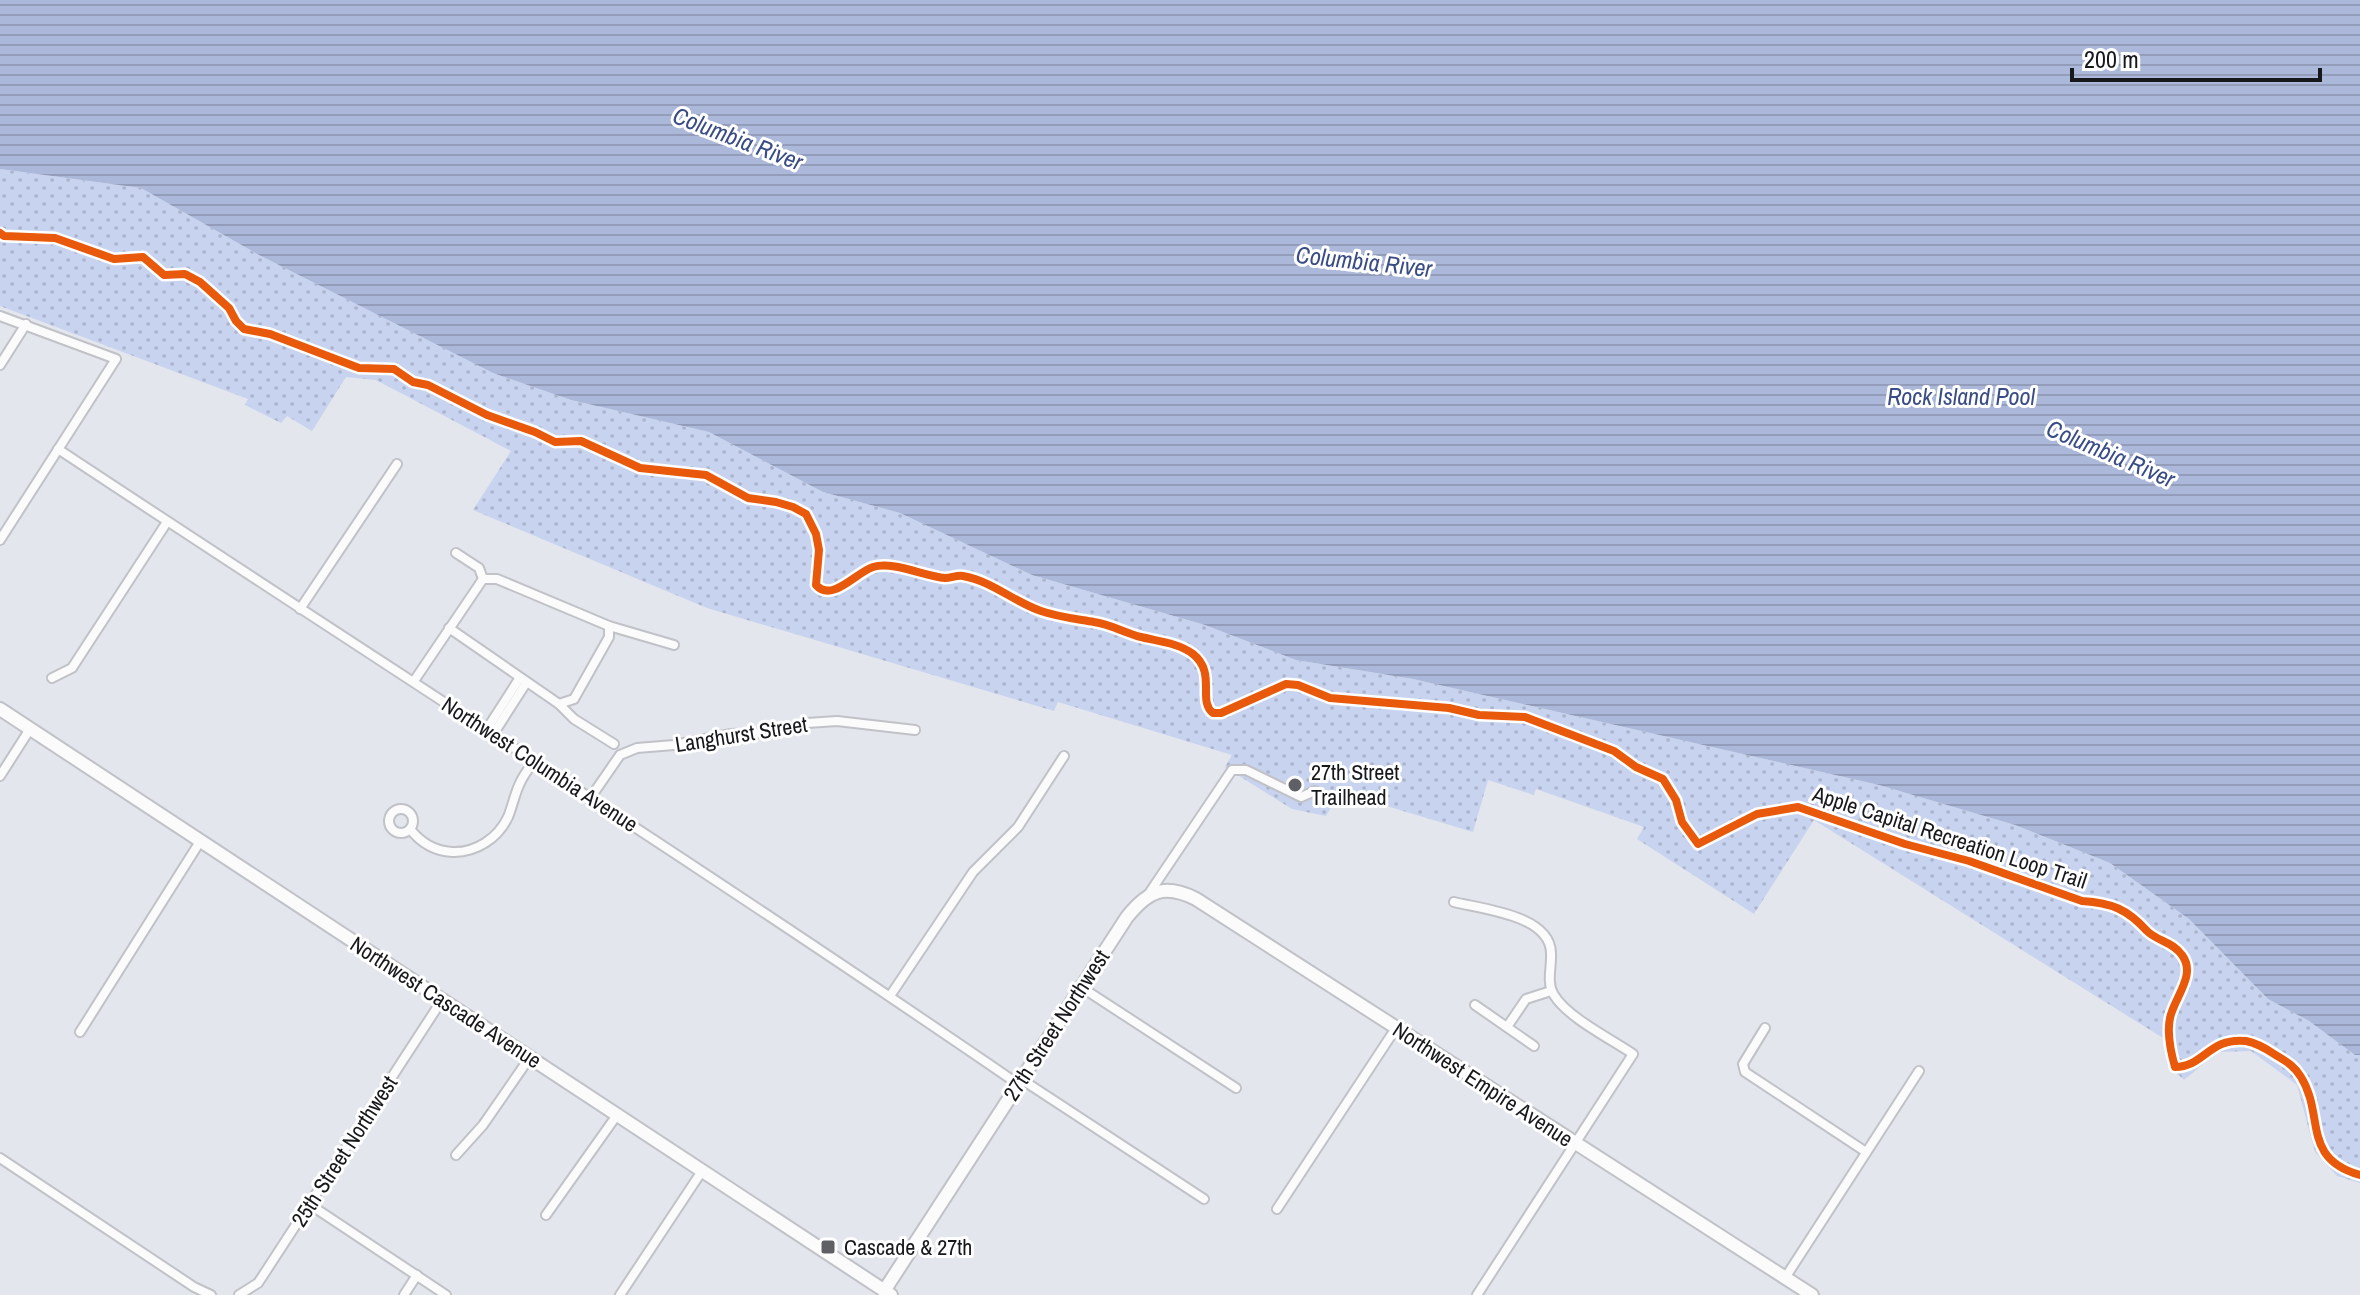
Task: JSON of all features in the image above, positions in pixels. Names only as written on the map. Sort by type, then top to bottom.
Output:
[{"type":"street","points":[[0,316],[116,359],[0,540]]},
{"type":"street","points":[[0,365],[26,324]]},
{"type":"street","name":"Northwest Columbia Avenue","points":[[58,449],[535,760],[796,936],[1204,1199]]},
{"type":"street","points":[[300,609],[397,464]]},
{"type":"street","points":[[52,678],[72,668],[167,522]]},
{"type":"street","points":[[456,553],[479,568],[483,579]]},
{"type":"street","points":[[483,579],[497,579],[609,626],[674,645]]},
{"type":"street","points":[[414,681],[483,579]]},
{"type":"street","points":[[559,704],[574,699],[609,637],[609,626]]},
{"type":"street","points":[[449,628],[559,704],[574,719],[614,744]]},
{"type":"street","points":[[491,731],[523,681]]},
{"type":"street","name":"Northwest Cascade Avenue","points":[[0,709],[887,1293]]},
{"type":"street","name":"Langhurst Street","points":[[591,797],[620,755],[637,748],[674,745],[731,734],[767,733],[807,723],[837,721],[915,730]]},
{"type":"street","points":[[0,776],[30,729]]},
{"type":"street","points":[[890,996],[973,872],[1018,827],[1064,756]]},
{"type":"street","points":[[410,829],[425,844],[439,850],[456,852],[484,844],[497,833],[508,817],[520,782],[535,760]]},
{"type":"street","name":"27th Street Northwest","points":[[887,1293],[1127,917],[1148,895],[1228,775],[1237,769],[1256,774],[1301,797],[1315,791]]},
{"type":"street","points":[[80,1032],[201,840]]},
{"type":"street","name":"Northwest Empire Avenue","points":[[1148,895],[1170,891],[1196,899],[1812,1295]]},
{"type":"street","points":[[1454,902],[1522,919],[1539,929],[1551,945],[1551,991],[1562,1006],[1633,1054],[1477,1295]]},
{"type":"street","points":[[1081,987],[1236,1088]]},
{"type":"street","points":[[1507,1027],[1526,999],[1551,991]]},
{"type":"street","name":"25th Street Northwest","points":[[239,1295],[258,1283],[442,1000]]},
{"type":"street","points":[[1475,1005],[1534,1046]]},
{"type":"street","points":[[1277,1209],[1396,1028]]},
{"type":"street","points":[[1765,1028],[1743,1064],[1745,1072],[1866,1152]]},
{"type":"street","points":[[456,1155],[483,1125],[530,1057]]},
{"type":"street","points":[[1785,1278],[1919,1071]]},
{"type":"street","points":[[546,1215],[617,1115]]},
{"type":"street","points":[[0,1158],[194,1287],[211,1295]]},
{"type":"street","points":[[620,1295],[702,1171]]},
{"type":"street","points":[[309,1204],[446,1295]]},
{"type":"street","points":[[404,1295],[417,1275]]},
{"type":"shaded area","points":[[0,169],[141,188],[259,255],[493,373],[571,400],[709,432],[823,492],[900,513],[1032,575],[1205,625],[1296,660],[1413,679],[1879,785],[2015,825],[2110,863],[2189,919],[2268,999],[2309,1021],[2355,1055],[2360,1055],[2360,1183],[2337,1176],[2315,1152],[2297,1085],[2251,1051],[2218,1052],[2184,1080],[2167,1064],[2163,1038],[1814,820],[1754,914],[1637,839],[1644,827],[1536,789],[1534,795],[1488,780],[1473,832],[1340,792],[1326,816],[1292,809],[1225,767],[1232,755],[1058,702],[1054,711],[707,608],[473,510],[511,451],[376,380],[346,377],[312,431],[287,416],[281,423],[245,405],[248,399],[0,306]]},
{"type":"water","name":"Rock Island Pool","points":[[0,0],[2360,0],[2360,1055],[2355,1055],[2309,1021],[2268,999],[2189,919],[2110,863],[2015,825],[1879,785],[1413,679],[1296,660],[1205,625],[1032,575],[900,513],[823,492],[709,432],[571,400],[493,373],[259,255],[141,188],[0,169]]},
{"type":"cycle path","name":"Apple Capital Recreation Loop Trail","points":[[0,233],[4,236],[55,238],[114,259],[143,257],[164,275],[185,274],[200,282],[229,308],[244,329],[270,334],[359,368],[394,369],[413,382],[428,385],[487,415],[555,442],[581,441],[640,468],[706,475],[748,498],[793,507],[806,514],[816,534],[819,550],[816,585],[822,590],[836,589],[866,570],[881,566],[899,567],[937,577],[974,579],[1041,611],[1106,625],[1187,650],[1200,661],[1204,670],[1206,701],[1213,713],[1221,713],[1286,684],[1298,685],[1330,698],[1449,708],[1479,715],[1525,717],[1614,751],[1636,767],[1663,779],[1676,800],[1682,822],[1698,844],[1757,814],[1798,807],[1905,844],[1969,861],[2082,901],[2118,908],[2151,934],[2174,947],[2186,963],[2186,978],[2169,1024],[2175,1067],[2185,1066],[2223,1043],[2246,1041],[2264,1048],[2289,1064],[2301,1077],[2312,1106],[2317,1134],[2329,1158],[2342,1168],[2360,1175]]},
{"type":"place","name":"27th Street Trailhead","points":[[1295,785]]},
{"type":"place","name":"Cascade & 27th","points":[[828,1247]]},
{"type":"water label","name":"Columbia River","points":[[738,138]]},
{"type":"water label","name":"Columbia River","points":[[1364,261]]},
{"type":"water label","name":"Columbia River","points":[[2111,453]]}]
